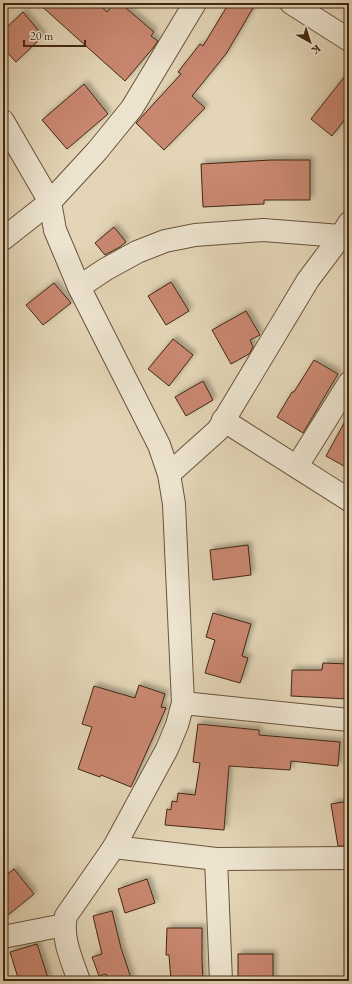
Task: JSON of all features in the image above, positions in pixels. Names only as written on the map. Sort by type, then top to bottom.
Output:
[{"type":"street","points":[[3,239],[50,202],[97,151],[132,108],[195,3]]},
{"type":"street","points":[[291,3],[349,40]]},
{"type":"street","points":[[3,121],[50,202],[55,230],[79,287],[159,445],[169,474],[174,504],[183,703],[177,725],[167,749],[114,847],[66,916],[64,934],[79,981]]},
{"type":"street","points":[[79,287],[106,269],[137,252],[165,241],[195,235],[263,230],[346,233]]},
{"type":"street","points":[[169,474],[218,430],[308,280],[346,233]]},
{"type":"street","points":[[297,466],[349,383]]},
{"type":"street","points":[[223,420],[349,500]]},
{"type":"street","points":[[183,703],[349,720]]},
{"type":"street","points":[[114,847],[216,859],[349,858]]},
{"type":"street","points":[[216,859],[221,981]]},
{"type":"street","points":[[3,937],[64,925]]},
{"type":"building","points":[[38,3],[97,3],[107,12],[115,3],[120,3],[154,32],[151,36],[158,41],[125,81]]},
{"type":"building","points":[[229,3],[256,3],[226,54],[192,96],[205,108],[164,150],[136,123],[181,74],[178,72],[200,44],[203,46]]},
{"type":"building","points":[[23,12],[43,36],[16,62],[3,48],[3,31]]},
{"type":"building","points":[[349,71],[349,114],[332,136],[311,119]]},
{"type":"building","points":[[84,84],[108,114],[67,149],[42,120]]},
{"type":"building","points":[[271,160],[310,160],[310,200],[264,200],[264,204],[203,207],[201,164]]},
{"type":"building","points":[[114,227],[126,242],[105,255],[95,243]]},
{"type":"building","points":[[171,282],[189,311],[166,325],[148,296]]},
{"type":"building","points":[[54,283],[71,303],[43,325],[26,305]]},
{"type":"building","points":[[246,311],[260,335],[250,340],[253,347],[249,354],[231,364],[212,330]]},
{"type":"building","points":[[173,339],[193,355],[169,386],[148,369]]},
{"type":"building","points":[[314,360],[338,374],[303,433],[277,417]]},
{"type":"building","points":[[203,381],[213,400],[186,416],[175,397]]},
{"type":"building","points":[[349,414],[349,469],[326,456]]},
{"type":"building","points":[[248,545],[251,575],[213,580],[210,550]]},
{"type":"building","points":[[213,613],[251,624],[242,656],[248,658],[240,683],[205,673],[215,640],[206,637]]},
{"type":"building","points":[[323,663],[349,664],[348,699],[291,696],[292,670],[322,670]]},
{"type":"building","points":[[139,685],[165,694],[161,707],[166,708],[131,787],[101,775],[100,777],[78,769],[92,727],[82,724],[94,686],[135,698]]},
{"type":"building","points":[[198,724],[259,730],[259,735],[340,742],[338,766],[291,761],[290,770],[229,766],[224,830],[165,825],[167,809],[171,810],[172,801],[177,802],[178,793],[195,795],[200,763],[193,762]]},
{"type":"building","points":[[349,801],[349,846],[338,846],[331,804]]},
{"type":"building","points":[[14,869],[34,894],[3,919],[3,878]]},
{"type":"building","points":[[147,879],[155,903],[125,913],[118,889]]},
{"type":"building","points":[[112,911],[121,948],[132,981],[109,981],[106,974],[99,976],[92,957],[102,954],[93,916]]},
{"type":"building","points":[[167,928],[202,928],[203,981],[171,981],[169,955],[166,955]]},
{"type":"building","points":[[37,944],[49,981],[19,981],[10,952]]},
{"type":"building","points":[[238,954],[273,954],[273,981],[238,981]]}]
